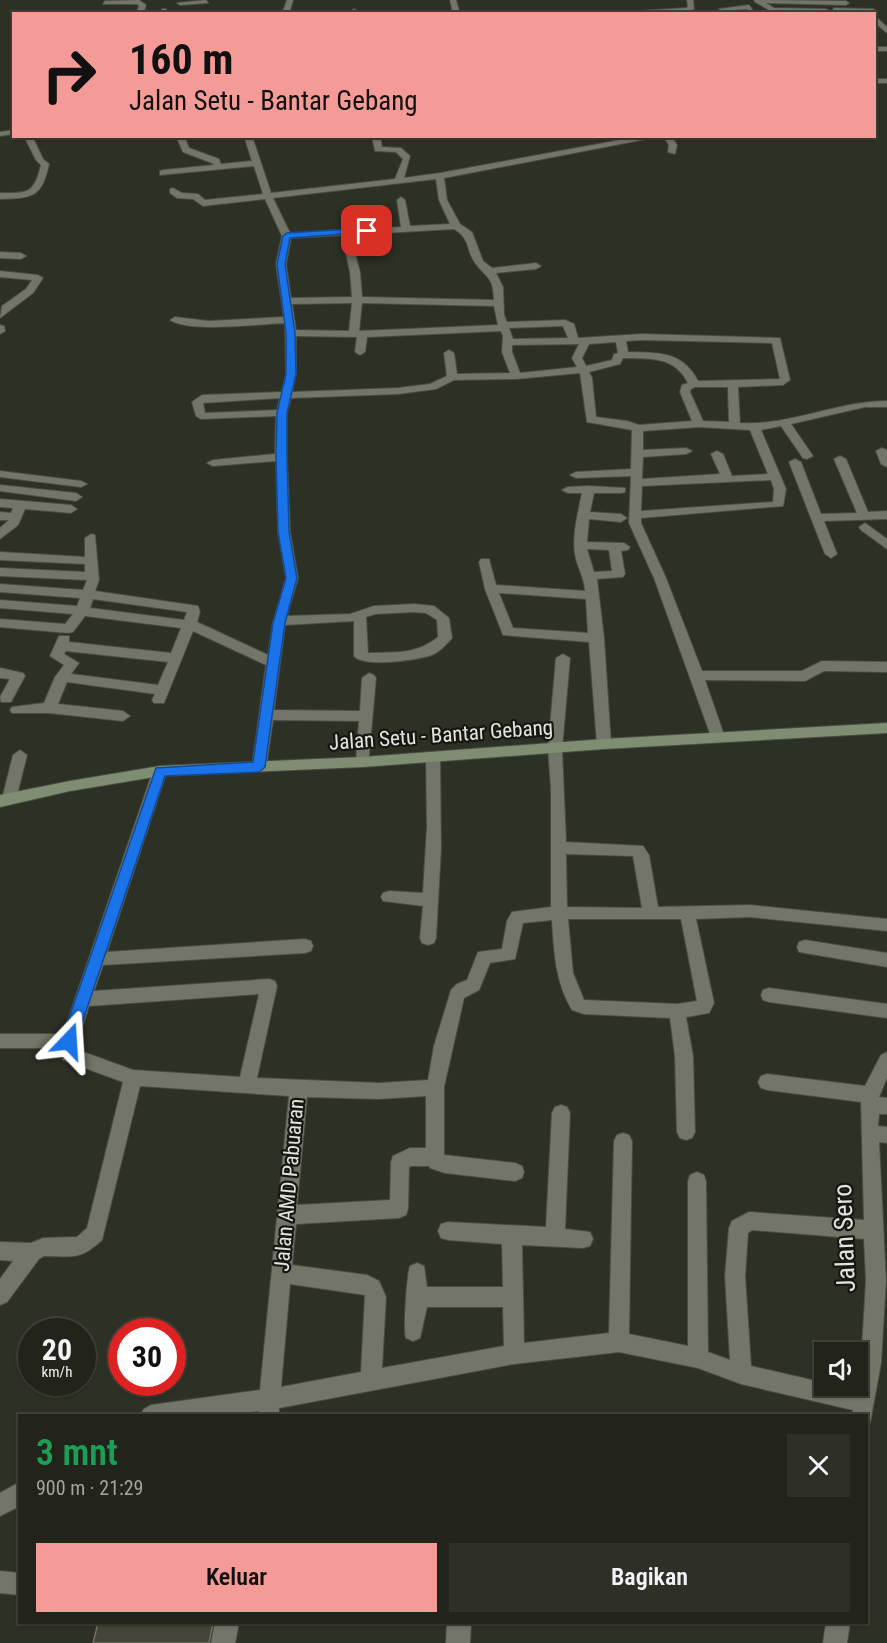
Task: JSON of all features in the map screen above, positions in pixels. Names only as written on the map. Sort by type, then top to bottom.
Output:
[{"type":"main road","name":"Jalan Setu - Bantar Gebang","points":[[4,800],[160,771],[433,758],[604,744],[887,728]]},
{"type":"street","points":[[640,12],[687,10],[692,8],[690,0]]},
{"type":"street","points":[[106,1],[139,2],[143,5],[140,12]]},
{"type":"street","points":[[738,1],[744,8]]},
{"type":"street","points":[[846,3],[825,8],[773,10],[757,1],[825,8],[865,12]]},
{"type":"street","points":[[180,3],[205,4]]},
{"type":"street","points":[[722,8],[749,7],[752,11]]},
{"type":"street","points":[[825,8],[840,12]]},
{"type":"street","points":[[876,14],[887,31]]},
{"type":"street","points":[[0,196],[32,195],[37,190],[45,164],[40,160],[29,138]]},
{"type":"street","points":[[181,138],[186,150],[211,158],[218,166]]},
{"type":"street","points":[[249,138],[268,196],[287,236],[281,264],[291,333],[291,374],[282,413],[281,457],[284,532],[292,578],[280,621],[259,767]]},
{"type":"street","points":[[376,138],[378,148],[398,150],[407,158],[399,180]]},
{"type":"street","points":[[173,191],[178,196],[195,196],[203,203],[268,196],[440,176],[647,138]]},
{"type":"street","points":[[669,138],[674,145],[672,152]]},
{"type":"street","points":[[163,173],[258,163]]},
{"type":"street","points":[[440,176],[443,200],[456,226],[469,234],[479,262],[490,271],[498,287],[499,315],[504,326],[507,352],[516,376]]},
{"type":"street","points":[[401,200],[406,228]]},
{"type":"street","points":[[287,236],[456,226]]},
{"type":"street","points":[[345,231],[355,272],[360,352]]},
{"type":"street","points":[[0,255],[16,256],[0,273]]},
{"type":"street","points":[[490,271],[536,266]]},
{"type":"street","points":[[0,273],[38,278],[28,295],[11,301],[0,315]]},
{"type":"street","points":[[286,302],[357,300],[500,303]]},
{"type":"street","points":[[175,320],[210,324],[289,320]]},
{"type":"street","points":[[291,333],[358,334],[565,323],[570,326],[583,349],[576,358],[587,378],[591,420],[627,424],[638,428],[699,424],[754,427],[865,404],[887,404]]},
{"type":"street","points":[[507,342],[642,337],[776,340],[785,380],[783,382],[694,384],[686,387],[685,392],[699,424]]},
{"type":"street","points":[[621,338],[623,355]]},
{"type":"street","points":[[449,353],[452,377]]},
{"type":"street","points":[[282,413],[201,416],[197,402],[202,398],[398,391],[432,387],[452,377],[516,376],[583,370],[616,362],[618,356],[623,355],[669,357],[690,376],[694,384]]},
{"type":"street","points":[[735,384],[733,387],[735,426]]},
{"type":"street","points":[[784,422],[807,456]]},
{"type":"street","points":[[635,515],[768,507],[779,504],[780,489],[754,427]]},
{"type":"street","points":[[638,428],[635,523],[660,578],[718,738]]},
{"type":"street","points":[[638,454],[686,451]]},
{"type":"street","points":[[882,452],[887,464]]},
{"type":"street","points":[[717,454],[727,477]]},
{"type":"street","points":[[213,463],[281,457]]},
{"type":"street","points":[[840,459],[864,522],[887,545]]},
{"type":"street","points":[[795,462],[831,554]]},
{"type":"street","points":[[0,474],[81,484]]},
{"type":"street","points":[[576,475],[638,478],[727,477],[729,480],[770,477]]},
{"type":"street","points":[[0,488],[76,497]]},
{"type":"street","points":[[589,489],[580,545],[581,561],[590,576],[597,638],[604,744]]},
{"type":"street","points":[[568,490],[621,490]]},
{"type":"street","points":[[0,503],[19,511]]},
{"type":"street","points":[[0,516],[19,511],[71,509]]},
{"type":"street","points":[[3,531],[19,511]]},
{"type":"street","points":[[585,515],[621,518]]},
{"type":"street","points":[[817,518],[864,522],[887,515]]},
{"type":"street","points":[[49,708],[62,677],[72,662],[57,656],[68,629],[82,611],[93,580],[91,576],[91,538]]},
{"type":"street","points":[[580,545],[619,546],[619,574],[590,576]]},
{"type":"street","points":[[0,556],[91,561]]},
{"type":"street","points":[[485,562],[491,589],[508,632],[597,638]]},
{"type":"street","points":[[0,572],[91,576]]},
{"type":"street","points":[[0,588],[88,594],[190,608],[194,612],[160,695],[62,677]]},
{"type":"street","points":[[491,589],[592,595]]},
{"type":"street","points":[[0,604],[82,611],[189,625],[273,663]]},
{"type":"street","points":[[280,621],[360,617],[363,613],[374,610],[429,609],[443,618],[445,638],[431,650],[417,655],[364,658],[361,656],[360,617]]},
{"type":"street","points":[[0,623],[68,629]]},
{"type":"street","points":[[61,646],[176,658]]},
{"type":"street","points":[[563,658],[555,749],[559,913],[564,964],[569,987],[578,1005],[677,1011],[703,1008],[706,1003],[687,912]]},
{"type":"street","points":[[697,675],[805,676],[822,666],[887,667]]},
{"type":"street","points":[[0,673],[18,676],[6,699]]},
{"type":"street","points":[[363,762],[369,678]]},
{"type":"street","points":[[17,710],[49,708],[123,716]]},
{"type":"street","points":[[265,715],[366,716]]},
{"type":"street","points":[[4,800],[20,755]]},
{"type":"street","points":[[428,938],[436,805],[433,758]]},
{"type":"street","points":[[0,1041],[69,1041],[160,771]]},
{"type":"street","points":[[559,848],[638,850],[641,855],[651,914]]},
{"type":"street","points":[[389,897],[431,900]]},
{"type":"street","points":[[515,1172],[437,1162],[435,1157],[435,1088],[442,1046],[458,995],[473,985],[482,959],[487,956],[503,957],[509,954],[515,921],[518,917],[559,913],[651,914],[750,911],[887,925]]},
{"type":"street","points":[[97,959],[305,946]]},
{"type":"street","points":[[805,947],[887,960]]},
{"type":"street","points":[[84,999],[269,986],[247,1084]]},
{"type":"street","points":[[769,995],[887,1011]]},
{"type":"street","points":[[677,1011],[684,1056],[686,1132]]},
{"type":"street","name":"Jalan AMD Pabuaran","points":[[69,1041],[69,1055],[133,1078],[299,1089],[269,1407]]},
{"type":"street","name":"Jalan Sero","points":[[863,1409],[871,1363],[876,1281],[873,1230],[878,1134],[876,1102],[887,1060]]},
{"type":"street","points":[[0,1251],[32,1252],[43,1247],[81,1246],[95,1233],[133,1078]]},
{"type":"street","points":[[767,1082],[876,1102]]},
{"type":"street","points":[[299,1089],[379,1091],[435,1088]]},
{"type":"street","points":[[555,1237],[561,1113]]},
{"type":"street","points":[[619,1342],[623,1142]]},
{"type":"street","points":[[287,1215],[399,1209],[400,1162],[410,1157],[435,1157]]},
{"type":"street","points":[[697,1181],[698,1358]]},
{"type":"street","points":[[741,1374],[735,1276],[739,1228],[749,1221],[793,1226],[873,1230]]},
{"type":"street","points":[[448,1231],[583,1239]]},
{"type":"street","points":[[512,1234],[514,1354]]},
{"type":"street","points":[[0,1295],[32,1252]]},
{"type":"street","points":[[281,1273],[367,1285],[372,1288],[376,1297],[371,1380]]},
{"type":"street","points":[[413,1331],[418,1297],[417,1273]]},
{"type":"street","points":[[418,1297],[513,1297]]},
{"type":"street","points":[[177,1414],[269,1407],[371,1380],[514,1354],[619,1342],[698,1358],[741,1374],[863,1409]]},
{"type":"street","points":[[0,1505],[18,1494]]},
{"type":"street","points":[[0,1581],[18,1584]]},
{"type":"street","points":[[223,1643],[227,1624]]},
{"type":"street","points":[[458,1643],[459,1624]]},
{"type":"street","points":[[836,1643],[838,1624]]},
{"type":"building","points":[[98,1624],[213,1624],[209,1643],[93,1643]]},
{"type":"route","points":[[69,1041],[160,771],[259,767],[279,623],[292,578],[284,532],[281,457],[282,413],[291,374],[291,333],[281,264],[287,236],[367,231]]}]
